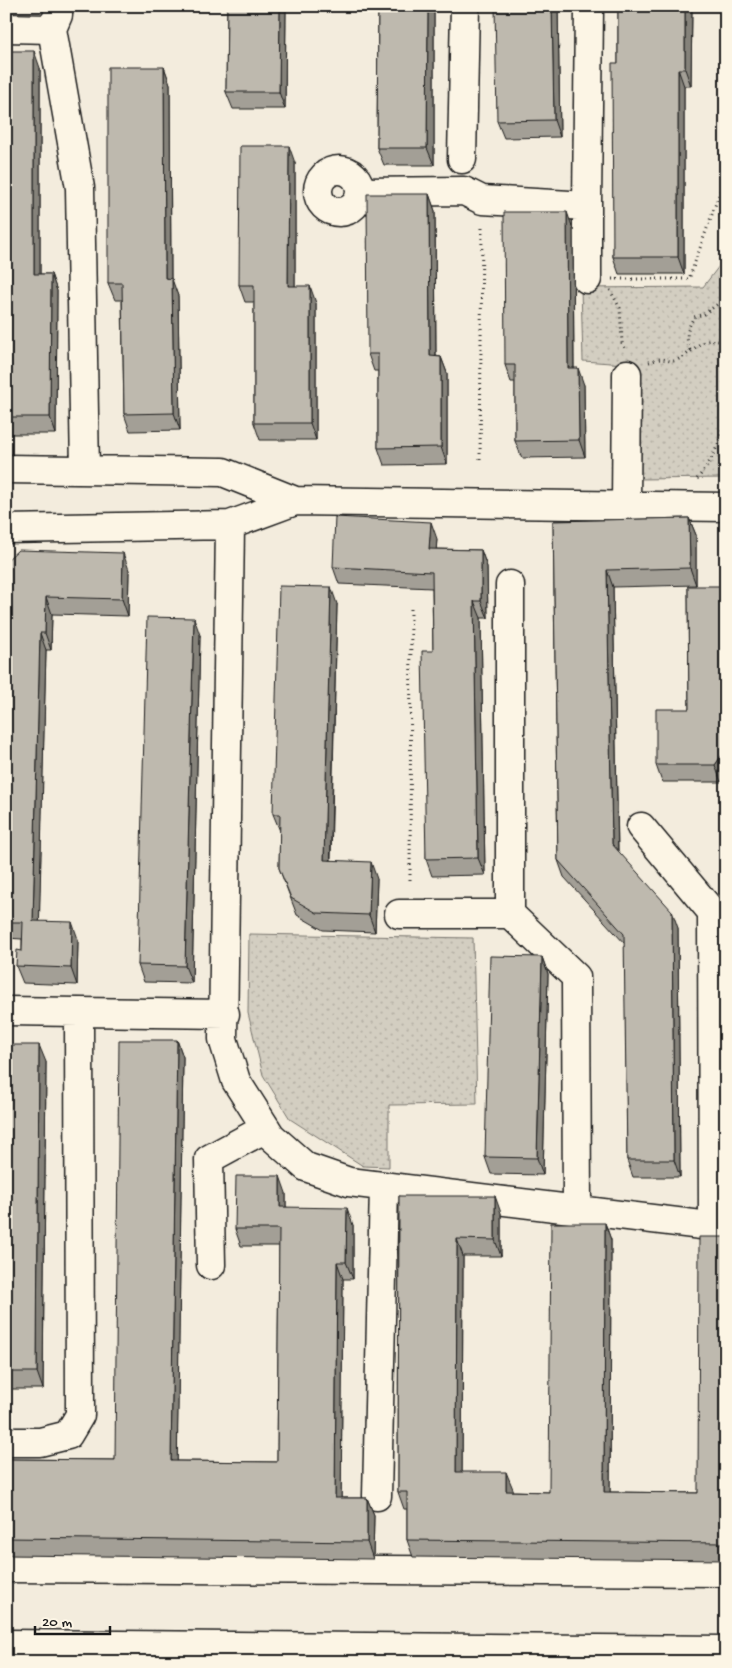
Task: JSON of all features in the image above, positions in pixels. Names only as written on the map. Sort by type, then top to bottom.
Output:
[{"type":"street","points":[[462,159],[465,6]]},
{"type":"street","points":[[589,6],[587,206],[596,279]]},
{"type":"street","points":[[6,28],[55,17],[80,188],[84,470]]},
{"type":"street","points":[[360,192],[464,191],[482,200],[587,206]]},
{"type":"street","points":[[626,506],[633,362]]},
{"type":"street","points":[[6,469],[223,472],[295,501],[726,508]]},
{"type":"street","points":[[6,529],[230,525],[295,501]]},
{"type":"street","points":[[230,525],[224,1039],[236,1081],[271,1136],[306,1166],[349,1182],[719,1227],[712,912],[642,827]]},
{"type":"street","points":[[510,585],[510,914]]},
{"type":"street","points":[[399,914],[510,914],[576,977],[577,1209]]},
{"type":"street","points":[[6,1011],[225,1014]]},
{"type":"street","points":[[6,1442],[40,1442],[68,1435],[80,1415],[79,1012]]},
{"type":"street","points":[[211,1265],[209,1158],[266,1128]]},
{"type":"street","points":[[377,1496],[384,1186]]},
{"type":"street","points":[[6,1568],[726,1572]]},
{"type":"street","points":[[6,1644],[50,1653],[505,1654],[726,1650]]},
{"type":"path","points":[[596,279],[689,278],[726,175]]},
{"type":"path","points":[[480,459],[482,200]]},
{"type":"path","points":[[596,279],[620,308],[622,343],[633,362],[661,358],[671,362],[678,360],[690,350],[712,339],[726,344]]},
{"type":"path","points":[[690,350],[687,340],[688,328],[694,317],[704,314],[726,298]]},
{"type":"path","points":[[695,482],[712,461],[722,437],[726,410]]},
{"type":"path","points":[[410,880],[411,608]]},
{"type":"shaded area","points":[[726,257],[726,478],[639,479],[638,365],[583,361],[581,288],[703,287]]},
{"type":"shaded area","points":[[249,934],[473,938],[477,1104],[389,1105],[389,1167],[363,1166],[290,1119],[263,1075],[248,1013]]},
{"type":"building","points":[[227,6],[280,6],[279,92],[226,92]]},
{"type":"building","points":[[378,6],[428,6],[427,148],[377,148]]},
{"type":"building","points":[[495,6],[552,6],[554,120],[497,121]]},
{"type":"building","points":[[618,6],[685,6],[685,69],[678,69],[678,257],[613,257],[612,63],[618,63]]},
{"type":"building","points":[[6,51],[34,51],[34,274],[51,274],[50,417],[6,417]]},
{"type":"building","points":[[108,67],[164,67],[165,278],[172,279],[174,413],[124,414],[122,283],[108,283]]},
{"type":"building","points":[[240,146],[289,146],[288,286],[310,286],[310,423],[254,423],[254,285],[239,285]]},
{"type":"building","points":[[367,194],[429,194],[430,356],[441,357],[441,447],[378,448],[378,354],[368,354]]},
{"type":"building","points":[[504,212],[567,212],[568,368],[578,368],[579,440],[515,441],[515,365],[505,365]]},
{"type":"building","points":[[335,517],[431,522],[429,549],[481,550],[481,601],[474,601],[478,858],[426,859],[422,651],[433,651],[432,572],[333,567]]},
{"type":"building","points":[[689,518],[690,568],[607,570],[612,844],[672,911],[674,1160],[627,1160],[624,934],[558,860],[553,521]]},
{"type":"building","points":[[18,550],[123,553],[122,599],[46,597],[45,633],[40,633],[33,921],[72,922],[71,968],[16,966],[17,950],[22,951],[23,922],[6,922],[6,561]]},
{"type":"building","points":[[279,586],[331,587],[324,860],[371,862],[369,915],[317,913],[291,898],[279,868],[280,814],[273,814]]},
{"type":"building","points":[[688,586],[726,586],[726,749],[715,765],[656,765],[656,709],[689,709]]},
{"type":"building","points":[[147,617],[194,618],[185,966],[138,965]]},
{"type":"building","points":[[490,956],[542,957],[537,1158],[485,1157]]},
{"type":"building","points":[[119,1040],[177,1040],[171,1461],[277,1462],[279,1229],[235,1229],[236,1176],[280,1176],[280,1207],[347,1208],[346,1262],[337,1262],[335,1498],[367,1498],[367,1542],[6,1538],[6,1459],[115,1460]]},
{"type":"building","points":[[6,1045],[39,1045],[37,1372],[6,1372]]},
{"type":"building","points":[[399,1196],[495,1196],[495,1240],[457,1239],[456,1472],[506,1472],[506,1491],[549,1492],[551,1223],[605,1223],[604,1492],[698,1493],[699,1237],[726,1237],[726,1543],[407,1540],[407,1492],[398,1492]]}]
